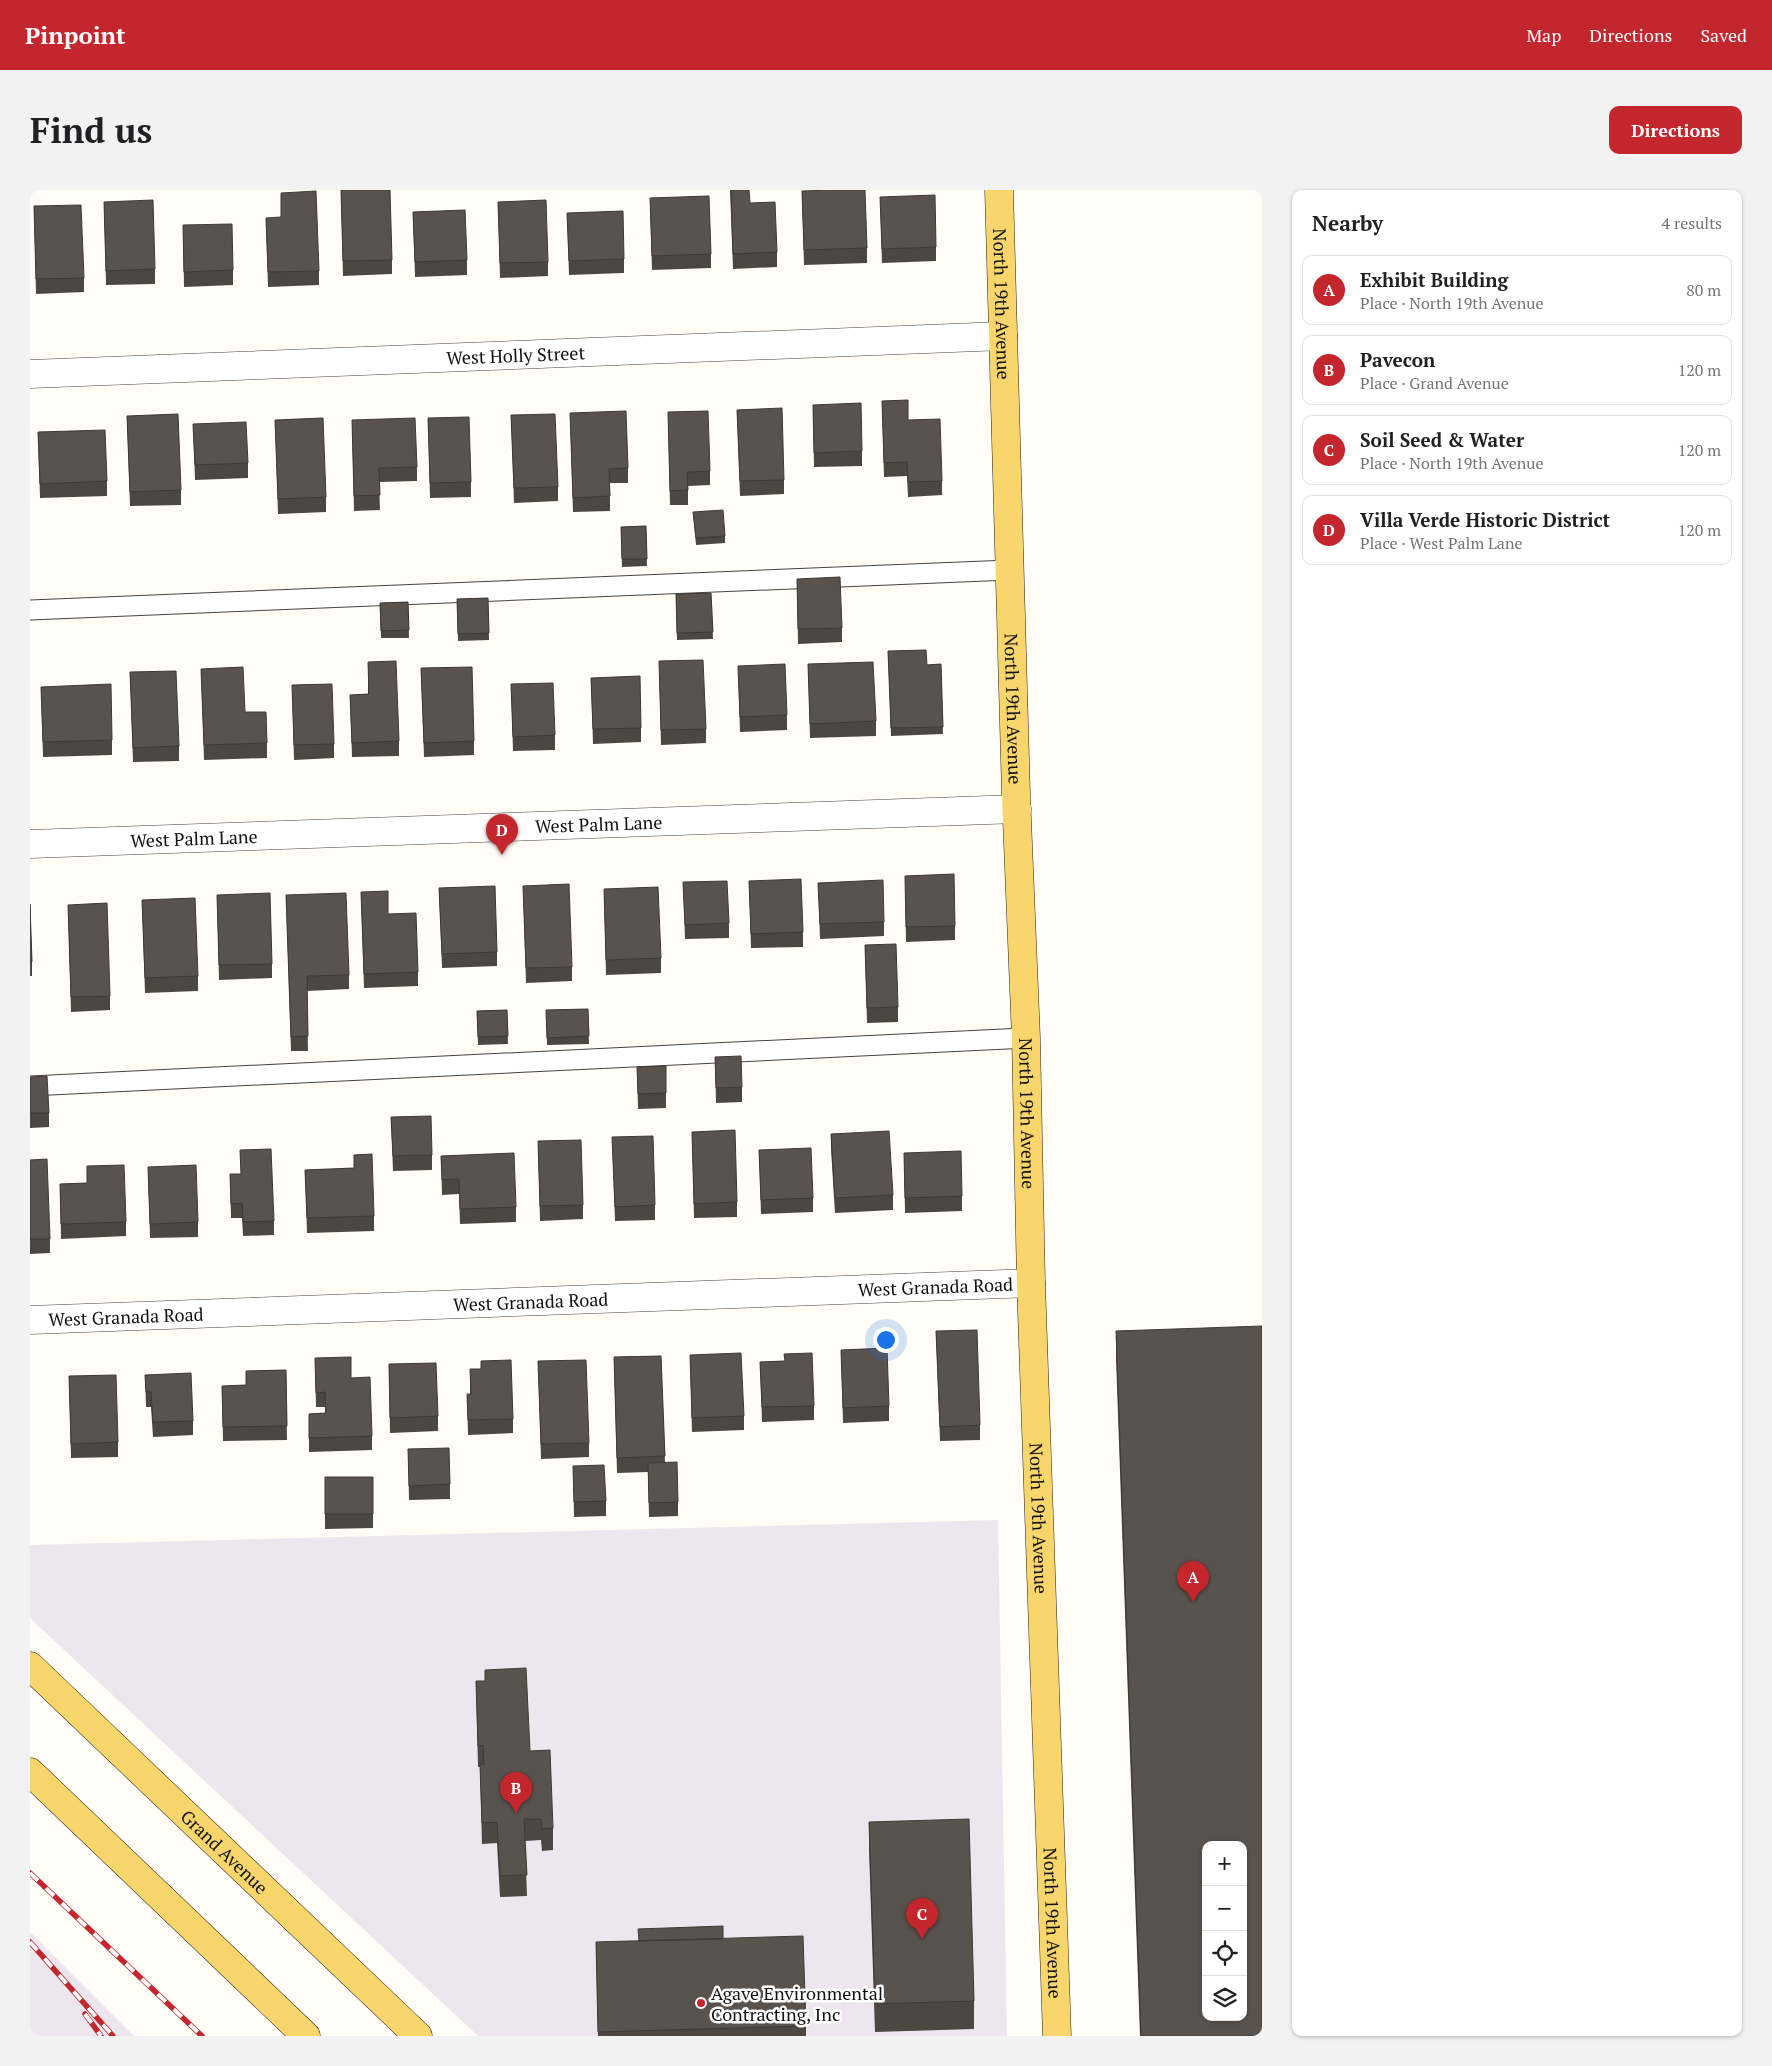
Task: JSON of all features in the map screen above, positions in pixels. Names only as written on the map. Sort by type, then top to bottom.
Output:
[{"type":"main road","name":"North 19th Avenue","points":[[999,190],[1017,809],[1026,1038],[1031,1283],[1057,2036]]},
{"type":"main road","name":"Grand Avenue","points":[[30,1666],[418,2036]]},
{"type":"main road","points":[[30,1772],[306,2036]]},
{"type":"street","name":"West Holly Street","points":[[30,374],[1003,336]]},
{"type":"street","name":"West Palm Lane","points":[[30,844],[1017,809]]},
{"type":"street","name":"West Granada Road","points":[[30,1320],[1031,1283]]},
{"type":"lane","points":[[30,610],[1010,570]]},
{"type":"lane","points":[[30,1086],[1026,1038]]},
{"type":"shaded area","points":[[998,1520],[1007,2036],[478,2036],[30,1618],[30,1545]]},
{"type":"shaded area","points":[[30,1932],[134,2036],[30,2036]]},
{"type":"building","points":[[341,190],[390,190],[392,260],[343,261]]},
{"type":"building","points":[[731,190],[749,190],[750,203],[775,202],[777,252],[733,254]]},
{"type":"building","points":[[865,190],[867,248],[804,250],[802,191]]},
{"type":"building","points":[[316,191],[319,271],[268,272],[266,218],[281,217],[281,193]]},
{"type":"building","points":[[935,195],[936,247],[882,249],[880,197]]},
{"type":"building","points":[[709,196],[711,254],[652,256],[650,198]]},
{"type":"building","points":[[153,200],[155,269],[106,271],[104,202]]},
{"type":"building","points":[[546,200],[548,262],[500,263],[498,202]]},
{"type":"building","points":[[81,205],[84,278],[36,279],[34,206]]},
{"type":"building","points":[[465,210],[467,260],[415,262],[413,212]]},
{"type":"building","points":[[623,211],[624,259],[569,261],[567,213]]},
{"type":"building","points":[[232,224],[233,270],[184,272],[183,225]]},
{"type":"building","points":[[908,400],[908,420],[940,419],[942,481],[908,482],[907,462],[884,463],[882,401]]},
{"type":"building","points":[[861,403],[862,451],[814,453],[813,405]]},
{"type":"building","points":[[782,408],[784,480],[740,481],[737,410]]},
{"type":"building","points":[[626,411],[628,468],[609,469],[610,496],[573,498],[570,413]]},
{"type":"building","points":[[708,411],[710,471],[687,472],[688,490],[670,491],[668,412]]},
{"type":"building","points":[[178,414],[181,490],[130,492],[127,416]]},
{"type":"building","points":[[555,414],[558,487],[514,488],[511,415]]},
{"type":"building","points":[[469,417],[471,482],[430,483],[428,418]]},
{"type":"building","points":[[323,418],[326,497],[278,499],[275,420]]},
{"type":"building","points":[[415,418],[417,467],[379,468],[380,495],[354,496],[352,420]]},
{"type":"building","points":[[246,422],[248,463],[195,465],[193,424]]},
{"type":"building","points":[[105,430],[107,481],[40,484],[38,432]]},
{"type":"building","points":[[723,510],[725,536],[696,538],[693,512]]},
{"type":"building","points":[[646,526],[647,559],[622,559],[621,527]]},
{"type":"building","points":[[840,577],[842,628],[798,629],[797,579]]},
{"type":"building","points":[[711,593],[713,632],[677,633],[676,594]]},
{"type":"building","points":[[488,598],[489,633],[458,634],[457,599]]},
{"type":"building","points":[[408,602],[409,630],[381,631],[380,603]]},
{"type":"building","points":[[926,650],[927,665],[941,664],[943,727],[891,728],[888,651]]},
{"type":"building","points":[[703,660],[706,729],[661,730],[659,661]]},
{"type":"building","points":[[396,661],[399,741],[352,743],[350,695],[369,694],[368,662]]},
{"type":"building","points":[[873,662],[876,721],[810,724],[808,664]]},
{"type":"building","points":[[785,664],[787,715],[740,717],[738,666]]},
{"type":"building","points":[[243,667],[245,712],[266,712],[267,743],[204,745],[201,669]]},
{"type":"building","points":[[472,667],[474,741],[424,743],[421,668]]},
{"type":"building","points":[[176,671],[179,746],[133,748],[130,672]]},
{"type":"building","points":[[640,676],[641,728],[593,729],[591,678]]},
{"type":"building","points":[[553,683],[555,735],[513,737],[511,684]]},
{"type":"building","points":[[111,684],[112,740],[43,742],[41,687]]},
{"type":"building","points":[[332,684],[334,744],[294,745],[292,685]]},
{"type":"building","points":[[954,874],[955,926],[906,927],[905,876]]},
{"type":"building","points":[[801,879],[803,932],[751,934],[749,881]]},
{"type":"building","points":[[883,880],[884,922],[820,924],[818,883]]},
{"type":"building","points":[[727,881],[729,923],[685,925],[683,882]]},
{"type":"building","points":[[569,884],[572,967],[526,968],[523,886]]},
{"type":"building","points":[[495,886],[497,952],[442,954],[439,888]]},
{"type":"building","points":[[658,887],[661,958],[606,960],[604,889]]},
{"type":"building","points":[[388,891],[388,914],[416,913],[418,972],[364,974],[361,892]]},
{"type":"building","points":[[270,893],[272,964],[219,965],[217,895]]},
{"type":"building","points":[[346,893],[349,975],[307,976],[308,1036],[291,1037],[286,895]]},
{"type":"building","points":[[195,898],[198,976],[145,978],[142,900]]},
{"type":"building","points":[[107,903],[110,996],[71,997],[68,905]]},
{"type":"building","points":[[30,904],[32,962],[30,962]]},
{"type":"building","points":[[896,944],[898,1007],[867,1008],[865,945]]},
{"type":"building","points":[[588,1009],[589,1036],[547,1038],[546,1010]]},
{"type":"building","points":[[507,1010],[508,1036],[478,1037],[477,1011]]},
{"type":"building","points":[[741,1056],[742,1087],[716,1088],[715,1057]]},
{"type":"building","points":[[666,1066],[666,1093],[638,1094],[637,1067]]},
{"type":"building","points":[[47,1076],[49,1113],[30,1113],[30,1077]]},
{"type":"building","points":[[431,1116],[432,1155],[393,1156],[391,1117]]},
{"type":"building","points":[[735,1130],[737,1202],[694,1204],[692,1132]]},
{"type":"building","points":[[889,1131],[893,1195],[835,1198],[831,1134]]},
{"type":"building","points":[[653,1136],[655,1205],[615,1207],[612,1137]]},
{"type":"building","points":[[581,1140],[583,1205],[540,1206],[538,1141]]},
{"type":"building","points":[[811,1148],[813,1198],[761,1200],[759,1150]]},
{"type":"building","points":[[271,1149],[274,1221],[243,1222],[242,1203],[231,1204],[230,1174],[241,1174],[240,1150]]},
{"type":"building","points":[[961,1151],[962,1196],[905,1198],[904,1153]]},
{"type":"building","points":[[514,1153],[516,1207],[460,1209],[459,1179],[442,1180],[441,1156]]},
{"type":"building","points":[[372,1154],[374,1216],[307,1218],[305,1170],[354,1168],[354,1155]]},
{"type":"building","points":[[47,1159],[50,1239],[30,1239],[30,1160]]},
{"type":"building","points":[[124,1165],[126,1222],[61,1224],[60,1184],[87,1183],[87,1166]]},
{"type":"building","points":[[196,1165],[198,1222],[150,1224],[148,1167]]},
{"type":"building","points":[[1262,1326],[1262,2036],[1141,2036],[1116,1331]]},
{"type":"building","points":[[977,1330],[980,1425],[940,1427],[936,1331]]},
{"type":"building","points":[[887,1348],[889,1406],[843,1408],[841,1350]]},
{"type":"building","points":[[741,1353],[744,1416],[692,1418],[690,1355]]},
{"type":"building","points":[[812,1353],[814,1406],[762,1407],[760,1362],[785,1361],[784,1354]]},
{"type":"building","points":[[661,1356],[665,1456],[617,1458],[614,1357]]},
{"type":"building","points":[[351,1357],[351,1378],[370,1377],[372,1436],[309,1438],[309,1414],[326,1413],[325,1392],[316,1393],[315,1358]]},
{"type":"building","points":[[511,1360],[513,1419],[468,1420],[467,1394],[471,1394],[470,1369],[481,1369],[481,1361]]},
{"type":"building","points":[[586,1360],[589,1443],[541,1444],[538,1361]]},
{"type":"building","points":[[436,1363],[438,1416],[390,1418],[389,1364]]},
{"type":"building","points":[[286,1370],[287,1426],[223,1427],[222,1386],[246,1385],[246,1371]]},
{"type":"building","points":[[191,1373],[193,1421],[153,1422],[151,1392],[146,1392],[145,1375]]},
{"type":"building","points":[[116,1375],[118,1442],[71,1444],[69,1376]]},
{"type":"building","points":[[449,1448],[450,1484],[409,1486],[408,1449]]},
{"type":"building","points":[[677,1462],[678,1502],[649,1503],[648,1463]]},
{"type":"building","points":[[604,1465],[606,1501],[574,1502],[573,1466]]},
{"type":"building","points":[[325,1477],[373,1477],[373,1514],[325,1514]]},
{"type":"building","points":[[526,1668],[530,1751],[550,1750],[553,1828],[542,1829],[541,1819],[524,1819],[527,1875],[500,1876],[497,1822],[482,1823],[480,1765],[484,1764],[483,1745],[478,1746],[476,1681],[485,1681],[485,1670]]},
{"type":"building","points":[[969,1819],[974,2001],[875,2004],[869,1822]]},
{"type":"building","points":[[723,1926],[723,1939],[639,1941],[638,1929]]},
{"type":"building","name":"Agave Environmental Contracting, Inc","points":[[803,1936],[806,2026],[598,2032],[596,1942]]},
{"type":"railway","points":[[30,1873],[202,2036]]},
{"type":"railway","points":[[30,1942],[113,2036]]},
{"type":"railway","points":[[85,2014],[101,2036]]},
{"type":"place","name":"Villa Verde Historic District","points":[[502,855]]},
{"type":"place","name":"Exhibit Building","points":[[1193,1602]]},
{"type":"place","name":"Pavecon","points":[[516,1813]]},
{"type":"place","name":"Soil Seed & Water","points":[[922,1939]]},
{"type":"place","name":"Agave Environmental Contracting, Inc","points":[[701,2003]]}]
